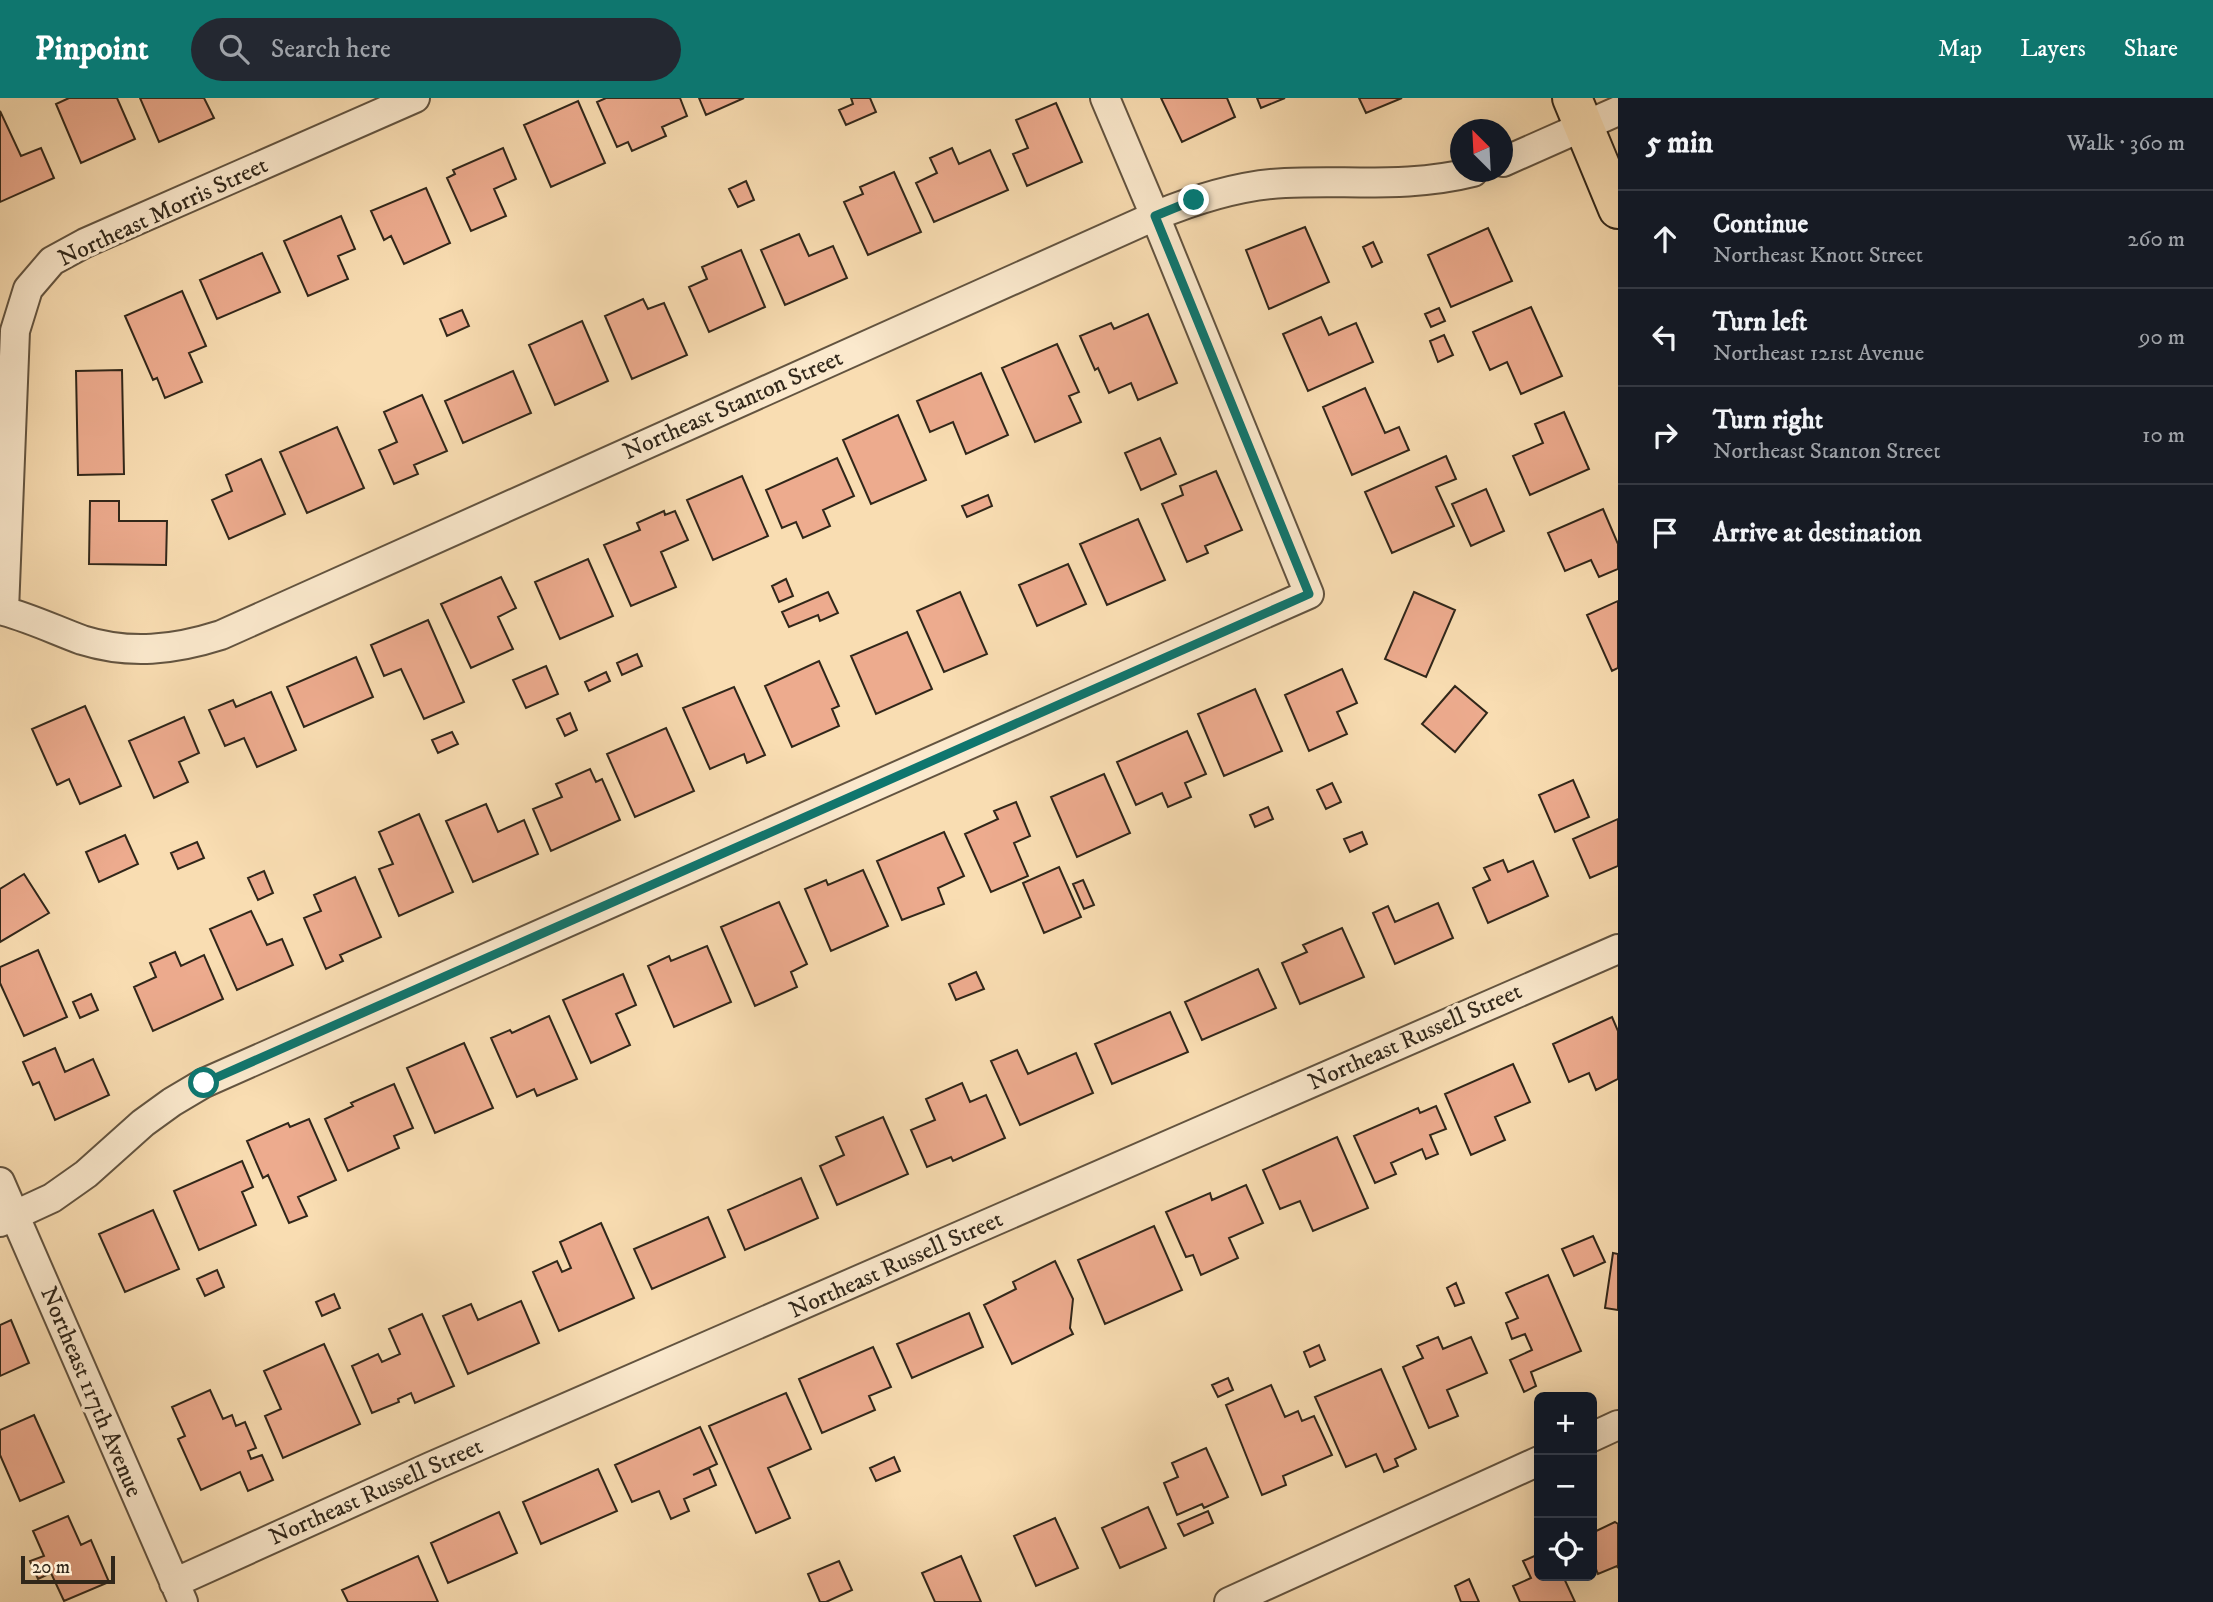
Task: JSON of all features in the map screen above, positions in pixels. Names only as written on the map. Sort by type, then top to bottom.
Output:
[{"type":"main road","points":[[1577,113],[1618,209]]},
{"type":"street","name":"Northeast Morris Street","points":[[2,610],[15,331],[28,289],[52,261],[85,243],[415,98]]},
{"type":"street","points":[[7,1218],[52,1198],[75,1182],[143,1123],[204,1083],[1309,594],[1105,98]]},
{"type":"street","points":[[1513,155],[1577,113],[1618,111]]},
{"type":"street","name":"Northeast Stanton Street","points":[[2,610],[85,641],[124,648],[156,650],[221,635],[1194,200],[1238,189],[1284,183],[1421,182],[1450,176]]},
{"type":"street","name":"Northeast Russell Street","points":[[178,1593],[430,1467],[1618,948]]},
{"type":"street","name":"Northeast 117th Avenue","points":[[0,1181],[7,1218],[178,1593]]},
{"type":"street","points":[[1597,1435],[1618,1425]]},
{"type":"street","points":[[1229,1602],[1534,1463]]},
{"type":"building","points":[[69,98],[117,98],[135,139],[81,163],[56,104]]},
{"type":"building","points":[[140,98],[204,98],[214,118],[159,142]]},
{"type":"building","points":[[606,98],[680,98],[687,116],[662,127],[666,136],[632,151],[628,142],[617,147],[597,102]]},
{"type":"building","points":[[699,98],[744,98],[706,115]]},
{"type":"building","points":[[851,98],[870,98],[876,112],[846,125],[839,110],[853,104]]},
{"type":"building","points":[[1161,98],[1227,98],[1235,117],[1182,142]]},
{"type":"building","points":[[1257,98],[1285,98],[1261,108]]},
{"type":"building","points":[[1359,98],[1402,98],[1366,113]]},
{"type":"building","points":[[578,101],[605,163],[551,187],[524,125]]},
{"type":"building","points":[[1056,103],[1082,162],[1027,186],[1013,154],[1028,148],[1016,120]]},
{"type":"building","points":[[0,111],[21,156],[41,148],[54,178],[0,202]]},
{"type":"building","points":[[503,148],[516,179],[494,189],[506,216],[471,231],[447,178],[455,174],[453,170]]},
{"type":"building","points":[[952,148],[959,164],[990,150],[1008,190],[934,222],[916,183],[937,173],[930,158]]},
{"type":"building","points":[[894,172],[921,232],[868,255],[844,202],[863,194],[860,187]]},
{"type":"building","points":[[746,181],[754,200],[738,207],[729,189]]},
{"type":"building","points":[[426,188],[450,243],[404,264],[391,236],[384,240],[371,211]]},
{"type":"building","points":[[341,216],[355,249],[338,256],[348,279],[308,296],[284,241]]},
{"type":"building","points":[[1305,227],[1329,282],[1269,309],[1246,250]]},
{"type":"building","points":[[1488,228],[1512,281],[1451,307],[1428,255]]},
{"type":"building","points":[[799,234],[809,256],[833,246],[847,278],[785,305],[761,250]]},
{"type":"building","points":[[1373,242],[1382,262],[1372,267],[1363,247]]},
{"type":"building","points":[[741,250],[765,307],[709,332],[689,287],[707,279],[702,267]]},
{"type":"building","points":[[262,253],[280,292],[217,319],[200,280]]},
{"type":"building","points":[[182,291],[206,346],[189,353],[202,382],[165,398],[157,378],[153,380],[125,316]]},
{"type":"building","points":[[643,299],[648,309],[664,303],[687,355],[632,379],[605,316]]},
{"type":"building","points":[[1531,307],[1562,376],[1521,394],[1507,362],[1490,370],[1473,332]]},
{"type":"building","points":[[1439,308],[1445,321],[1431,327],[1425,314]]},
{"type":"building","points":[[462,310],[469,326],[447,336],[440,319]]},
{"type":"building","points":[[1148,314],[1177,383],[1138,400],[1131,383],[1109,393],[1080,336],[1111,323],[1114,329]]},
{"type":"building","points":[[1321,317],[1329,335],[1356,323],[1373,362],[1308,391],[1283,334]]},
{"type":"building","points":[[582,321],[608,381],[555,405],[529,345]]},
{"type":"building","points":[[1444,335],[1453,355],[1438,362],[1430,341]]},
{"type":"building","points":[[1057,344],[1079,392],[1069,396],[1081,422],[1035,442],[1002,368]]},
{"type":"building","points":[[122,370],[124,474],[78,475],[76,371]]},
{"type":"building","points":[[513,371],[531,413],[463,443],[445,401]]},
{"type":"building","points":[[981,373],[1008,435],[966,454],[953,422],[930,432],[917,401]]},
{"type":"building","points":[[1365,388],[1385,433],[1399,427],[1409,450],[1352,475],[1323,407]]},
{"type":"building","points":[[422,395],[447,451],[414,465],[418,474],[394,484],[379,450],[397,442],[384,412]]},
{"type":"building","points":[[1564,412],[1589,469],[1530,495],[1513,456],[1543,443],[1535,424]]},
{"type":"building","points":[[898,415],[926,480],[871,504],[843,440]]},
{"type":"building","points":[[337,427],[364,488],[307,513],[280,452]]},
{"type":"building","points":[[1160,438],[1176,474],[1141,490],[1125,453]]},
{"type":"building","points":[[1446,456],[1456,479],[1436,487],[1454,526],[1392,553],[1365,492]]},
{"type":"building","points":[[837,458],[854,496],[823,510],[830,526],[803,538],[796,522],[782,528],[766,490]]},
{"type":"building","points":[[261,459],[285,514],[229,539],[212,500],[232,491],[226,475]]},
{"type":"building","points":[[1216,471],[1242,530],[1205,546],[1208,553],[1187,562],[1162,504],[1183,495],[1180,486]]},
{"type":"building","points":[[742,476],[768,536],[713,560],[687,500]]},
{"type":"building","points":[[1486,489],[1504,531],[1471,546],[1452,504]]},
{"type":"building","points":[[988,495],[992,506],[967,517],[962,506]]},
{"type":"building","points":[[90,501],[119,501],[119,521],[167,521],[166,565],[89,564]]},
{"type":"building","points":[[1603,509],[1618,544],[1618,569],[1599,577],[1591,560],[1565,571],[1548,533]]},
{"type":"building","points":[[664,511],[665,515],[675,511],[688,540],[661,552],[676,587],[631,606],[604,545],[640,530],[637,523]]},
{"type":"building","points":[[1138,519],[1165,580],[1107,605],[1080,544]]},
{"type":"building","points":[[588,559],[613,616],[560,639],[535,582]]},
{"type":"building","points":[[1068,564],[1086,604],[1037,626],[1019,585]]},
{"type":"building","points":[[501,577],[516,608],[498,617],[513,649],[471,668],[441,604]]},
{"type":"building","points":[[786,579],[793,596],[779,602],[772,586]]},
{"type":"building","points":[[828,592],[838,613],[820,621],[818,615],[789,627],[782,612]]},
{"type":"building","points":[[960,592],[987,654],[944,672],[917,611]]},
{"type":"building","points":[[1414,592],[1455,610],[1426,677],[1385,659]]},
{"type":"building","points":[[1618,601],[1618,668],[1612,671],[1587,615]]},
{"type":"building","points":[[428,620],[464,702],[424,719],[401,669],[384,676],[371,645]]},
{"type":"building","points":[[907,632],[932,689],[876,714],[851,656]]},
{"type":"building","points":[[637,654],[642,666],[622,675],[617,663]]},
{"type":"building","points":[[356,657],[373,697],[304,727],[287,687]]},
{"type":"building","points":[[819,661],[839,706],[832,709],[839,726],[792,747],[765,686]]},
{"type":"building","points":[[546,666],[558,694],[526,708],[513,680]]},
{"type":"building","points":[[1342,669],[1357,703],[1337,712],[1347,734],[1309,751],[1285,695]]},
{"type":"building","points":[[606,672],[610,681],[589,691],[585,682]]},
{"type":"building","points":[[1455,686],[1487,713],[1455,752],[1422,724]]},
{"type":"building","points":[[734,687],[765,755],[747,763],[744,754],[710,769],[683,708]]},
{"type":"building","points":[[1255,689],[1282,751],[1224,776],[1198,714]]},
{"type":"building","points":[[271,692],[296,750],[257,767],[244,738],[225,746],[209,710],[233,700],[236,707]]},
{"type":"building","points":[[85,706],[121,786],[80,804],[69,779],[57,785],[32,729]]},
{"type":"building","points":[[570,713],[577,730],[565,736],[557,719]]},
{"type":"building","points":[[184,717],[199,753],[179,762],[188,782],[154,798],[129,741]]},
{"type":"building","points":[[666,728],[694,791],[635,817],[607,754]]},
{"type":"building","points":[[1187,731],[1206,774],[1185,783],[1191,797],[1168,807],[1162,793],[1136,805],[1117,762]]},
{"type":"building","points":[[452,732],[458,744],[438,753],[432,740]]},
{"type":"building","points":[[590,769],[596,782],[602,779],[620,820],[551,851],[533,809],[562,797],[556,784]]},
{"type":"building","points":[[1104,774],[1130,833],[1077,857],[1051,797]]},
{"type":"building","points":[[1573,780],[1589,817],[1555,832],[1539,795]]},
{"type":"building","points":[[1332,783],[1341,802],[1326,809],[1317,790]]},
{"type":"building","points":[[1016,802],[1030,836],[1014,843],[1028,876],[991,892],[965,834],[998,819],[994,811]]},
{"type":"building","points":[[486,804],[498,832],[524,820],[538,854],[473,882],[446,821]]},
{"type":"building","points":[[1268,807],[1273,819],[1255,827],[1250,815]]},
{"type":"building","points":[[419,814],[453,892],[399,916],[379,869],[393,864],[379,832]]},
{"type":"building","points":[[1618,819],[1618,866],[1590,878],[1573,839]]},
{"type":"building","points":[[944,832],[964,876],[938,888],[944,904],[902,920],[877,861]]},
{"type":"building","points":[[1362,832],[1367,844],[1350,852],[1344,839]]},
{"type":"building","points":[[125,835],[138,864],[99,882],[86,852]]},
{"type":"building","points":[[197,842],[204,858],[178,869],[171,853]]},
{"type":"building","points":[[1503,860],[1508,872],[1533,861],[1548,896],[1488,923],[1473,888],[1490,880],[1484,868]]},
{"type":"building","points":[[1059,867],[1081,917],[1044,933],[1023,883]]},
{"type":"building","points":[[863,870],[888,926],[831,951],[805,889],[826,880],[828,885]]},
{"type":"building","points":[[264,871],[273,893],[258,900],[248,878]]},
{"type":"building","points":[[24,874],[49,913],[0,942],[0,889]]},
{"type":"building","points":[[355,877],[381,937],[340,955],[343,961],[326,969],[304,918],[321,911],[314,895]]},
{"type":"building","points":[[1083,880],[1094,905],[1084,909],[1073,884]]},
{"type":"building","points":[[779,902],[807,964],[791,972],[797,987],[755,1006],[721,927]]},
{"type":"building","points":[[1438,903],[1453,938],[1395,964],[1373,913],[1388,906],[1395,922]]},
{"type":"building","points":[[251,911],[267,945],[282,939],[293,965],[237,990],[210,929]]},
{"type":"building","points":[[1342,928],[1364,977],[1300,1004],[1282,963],[1307,952],[1303,945]]},
{"type":"building","points":[[707,946],[731,1002],[674,1027],[648,966],[669,956],[671,961]]},
{"type":"building","points":[[38,950],[67,1017],[24,1036],[0,983],[0,967]]},
{"type":"building","points":[[175,952],[181,966],[204,955],[223,999],[153,1031],[134,987],[156,977],[150,963]]},
{"type":"building","points":[[1258,969],[1276,1008],[1202,1040],[1185,1002]]},
{"type":"building","points":[[976,972],[984,989],[956,1000],[949,984]]},
{"type":"building","points":[[623,974],[636,1005],[616,1014],[630,1045],[591,1063],[563,1000]]},
{"type":"building","points":[[91,994],[98,1010],[80,1018],[73,1002]]},
{"type":"building","points":[[1170,1012],[1188,1052],[1112,1084],[1095,1044]]},
{"type":"building","points":[[549,1016],[577,1079],[537,1096],[534,1089],[517,1097],[491,1038],[510,1030],[512,1033]]},
{"type":"building","points":[[1612,1017],[1618,1031],[1618,1079],[1596,1090],[1589,1073],[1569,1082],[1553,1044]]},
{"type":"building","points":[[464,1043],[493,1108],[435,1133],[407,1068]]},
{"type":"building","points":[[55,1048],[65,1072],[93,1059],[109,1095],[55,1120],[39,1082],[33,1085],[23,1062]]},
{"type":"building","points":[[1017,1050],[1028,1074],[1076,1053],[1093,1093],[1020,1125],[991,1061]]},
{"type":"building","points":[[1513,1064],[1530,1102],[1495,1117],[1505,1140],[1471,1155],[1445,1094]]},
{"type":"building","points":[[962,1083],[970,1102],[986,1095],[1005,1138],[953,1161],[951,1157],[927,1167],[911,1130],[935,1120],[926,1099]]},
{"type":"building","points":[[394,1084],[413,1128],[394,1136],[399,1148],[348,1171],[325,1119],[353,1106],[351,1103]]},
{"type":"building","points":[[1436,1106],[1446,1129],[1430,1135],[1438,1154],[1426,1159],[1422,1149],[1391,1163],[1396,1174],[1375,1183],[1354,1136],[1418,1108],[1420,1113]]},
{"type":"building","points":[[883,1117],[908,1174],[837,1205],[820,1166],[844,1155],[836,1137]]},
{"type":"building","points":[[309,1119],[336,1180],[298,1197],[307,1216],[289,1223],[268,1175],[263,1178],[247,1141],[288,1123],[290,1127]]},
{"type":"building","points":[[1337,1137],[1368,1208],[1313,1231],[1300,1201],[1280,1209],[1263,1170]]},
{"type":"building","points":[[242,1161],[253,1187],[242,1192],[256,1225],[199,1250],[174,1191]]},
{"type":"building","points":[[801,1178],[818,1218],[745,1250],[728,1210]]},
{"type":"building","points":[[1246,1185],[1263,1223],[1229,1238],[1238,1258],[1201,1275],[1193,1255],[1186,1257],[1166,1212],[1210,1193],[1212,1200]]},
{"type":"building","points":[[153,1210],[179,1269],[125,1292],[99,1234]]},
{"type":"building","points":[[708,1217],[725,1257],[652,1289],[634,1249]]},
{"type":"building","points":[[601,1223],[634,1298],[559,1331],[533,1272],[557,1261],[562,1272],[571,1268],[560,1242]]},
{"type":"building","points":[[1154,1226],[1182,1290],[1105,1324],[1078,1260]]},
{"type":"building","points":[[1593,1236],[1605,1262],[1574,1276],[1562,1249]]},
{"type":"building","points":[[1613,1253],[1618,1254],[1618,1310],[1605,1308]]},
{"type":"building","points":[[1055,1261],[1073,1299],[1070,1328],[1073,1334],[1012,1364],[984,1305],[1016,1289],[1013,1282]]},
{"type":"building","points":[[217,1270],[224,1287],[205,1296],[197,1279]]},
{"type":"building","points":[[1548,1275],[1581,1351],[1531,1372],[1536,1386],[1524,1392],[1510,1360],[1532,1350],[1525,1334],[1512,1339],[1506,1323],[1518,1318],[1506,1293]]},
{"type":"building","points":[[1456,1283],[1464,1303],[1455,1306],[1447,1288]]},
{"type":"building","points":[[334,1294],[340,1308],[322,1316],[316,1302]]},
{"type":"building","points":[[521,1301],[539,1343],[468,1374],[443,1316],[471,1304],[478,1320]]},
{"type":"building","points":[[969,1313],[983,1347],[912,1378],[897,1344]]},
{"type":"building","points":[[422,1314],[454,1386],[415,1403],[411,1393],[398,1399],[399,1402],[372,1413],[352,1366],[378,1354],[382,1362],[400,1354],[389,1329]]},
{"type":"building","points":[[11,1320],[29,1363],[0,1376],[0,1325]]},
{"type":"building","points":[[1438,1337],[1443,1349],[1471,1337],[1487,1373],[1447,1390],[1458,1416],[1429,1428],[1403,1367],[1423,1358],[1417,1346]]},
{"type":"building","points":[[324,1344],[360,1424],[283,1458],[265,1416],[281,1409],[264,1371]]},
{"type":"building","points":[[1319,1345],[1325,1360],[1310,1367],[1304,1352]]},
{"type":"building","points":[[873,1347],[891,1387],[869,1396],[875,1410],[822,1433],[799,1379]]},
{"type":"building","points":[[1381,1369],[1416,1449],[1395,1459],[1398,1466],[1384,1472],[1376,1454],[1346,1467],[1315,1397]]},
{"type":"building","points":[[1228,1378],[1233,1390],[1218,1397],[1212,1385]]},
{"type":"building","points":[[1271,1385],[1285,1417],[1298,1411],[1302,1421],[1314,1416],[1332,1455],[1283,1476],[1286,1485],[1262,1495],[1226,1405]]},
{"type":"building","points":[[210,1390],[223,1419],[232,1415],[236,1426],[245,1422],[256,1448],[248,1451],[251,1459],[262,1455],[273,1480],[248,1491],[240,1472],[201,1490],[178,1439],[185,1436],[172,1407]]},
{"type":"building","points":[[786,1393],[811,1449],[768,1468],[790,1518],[756,1533],[709,1426]]},
{"type":"building","points":[[34,1415],[64,1482],[20,1501],[0,1455],[0,1430]]},
{"type":"building","points":[[700,1427],[717,1464],[693,1475],[709,1468],[716,1485],[684,1499],[689,1511],[671,1519],[659,1491],[632,1502],[615,1465]]},
{"type":"building","points":[[1206,1448],[1228,1497],[1204,1508],[1202,1504],[1177,1515],[1164,1483],[1178,1477],[1172,1463]]},
{"type":"building","points":[[894,1457],[900,1471],[876,1481],[870,1468]]},
{"type":"building","points":[[598,1469],[617,1511],[541,1544],[523,1502]]},
{"type":"building","points":[[1148,1507],[1166,1548],[1120,1568],[1102,1528]]},
{"type":"building","points":[[1208,1511],[1213,1523],[1184,1536],[1178,1524]]},
{"type":"building","points":[[499,1512],[517,1553],[448,1583],[431,1543]]},
{"type":"building","points":[[68,1516],[81,1545],[91,1540],[109,1582],[64,1601],[51,1573],[38,1579],[30,1561],[44,1556],[33,1531]]},
{"type":"building","points":[[1055,1518],[1078,1568],[1036,1586],[1014,1536]]},
{"type":"building","points":[[1615,1522],[1618,1524],[1618,1568],[1617,1566],[1598,1574],[1597,1572],[1597,1531]]},
{"type":"building","points":[[418,1556],[438,1602],[348,1602],[342,1590]]},
{"type":"building","points":[[961,1556],[981,1602],[935,1602],[922,1573]]},
{"type":"building","points":[[1534,1556],[1534,1581],[1565,1581],[1575,1602],[1520,1602],[1513,1586],[1531,1578],[1523,1561]]},
{"type":"building","points":[[839,1561],[852,1590],[826,1602],[820,1602],[808,1574]]},
{"type":"building","points":[[1469,1579],[1479,1602],[1461,1602],[1455,1586]]},
{"type":"route","points":[[204,1083],[1309,594],[1155,216],[1194,200]]}]
